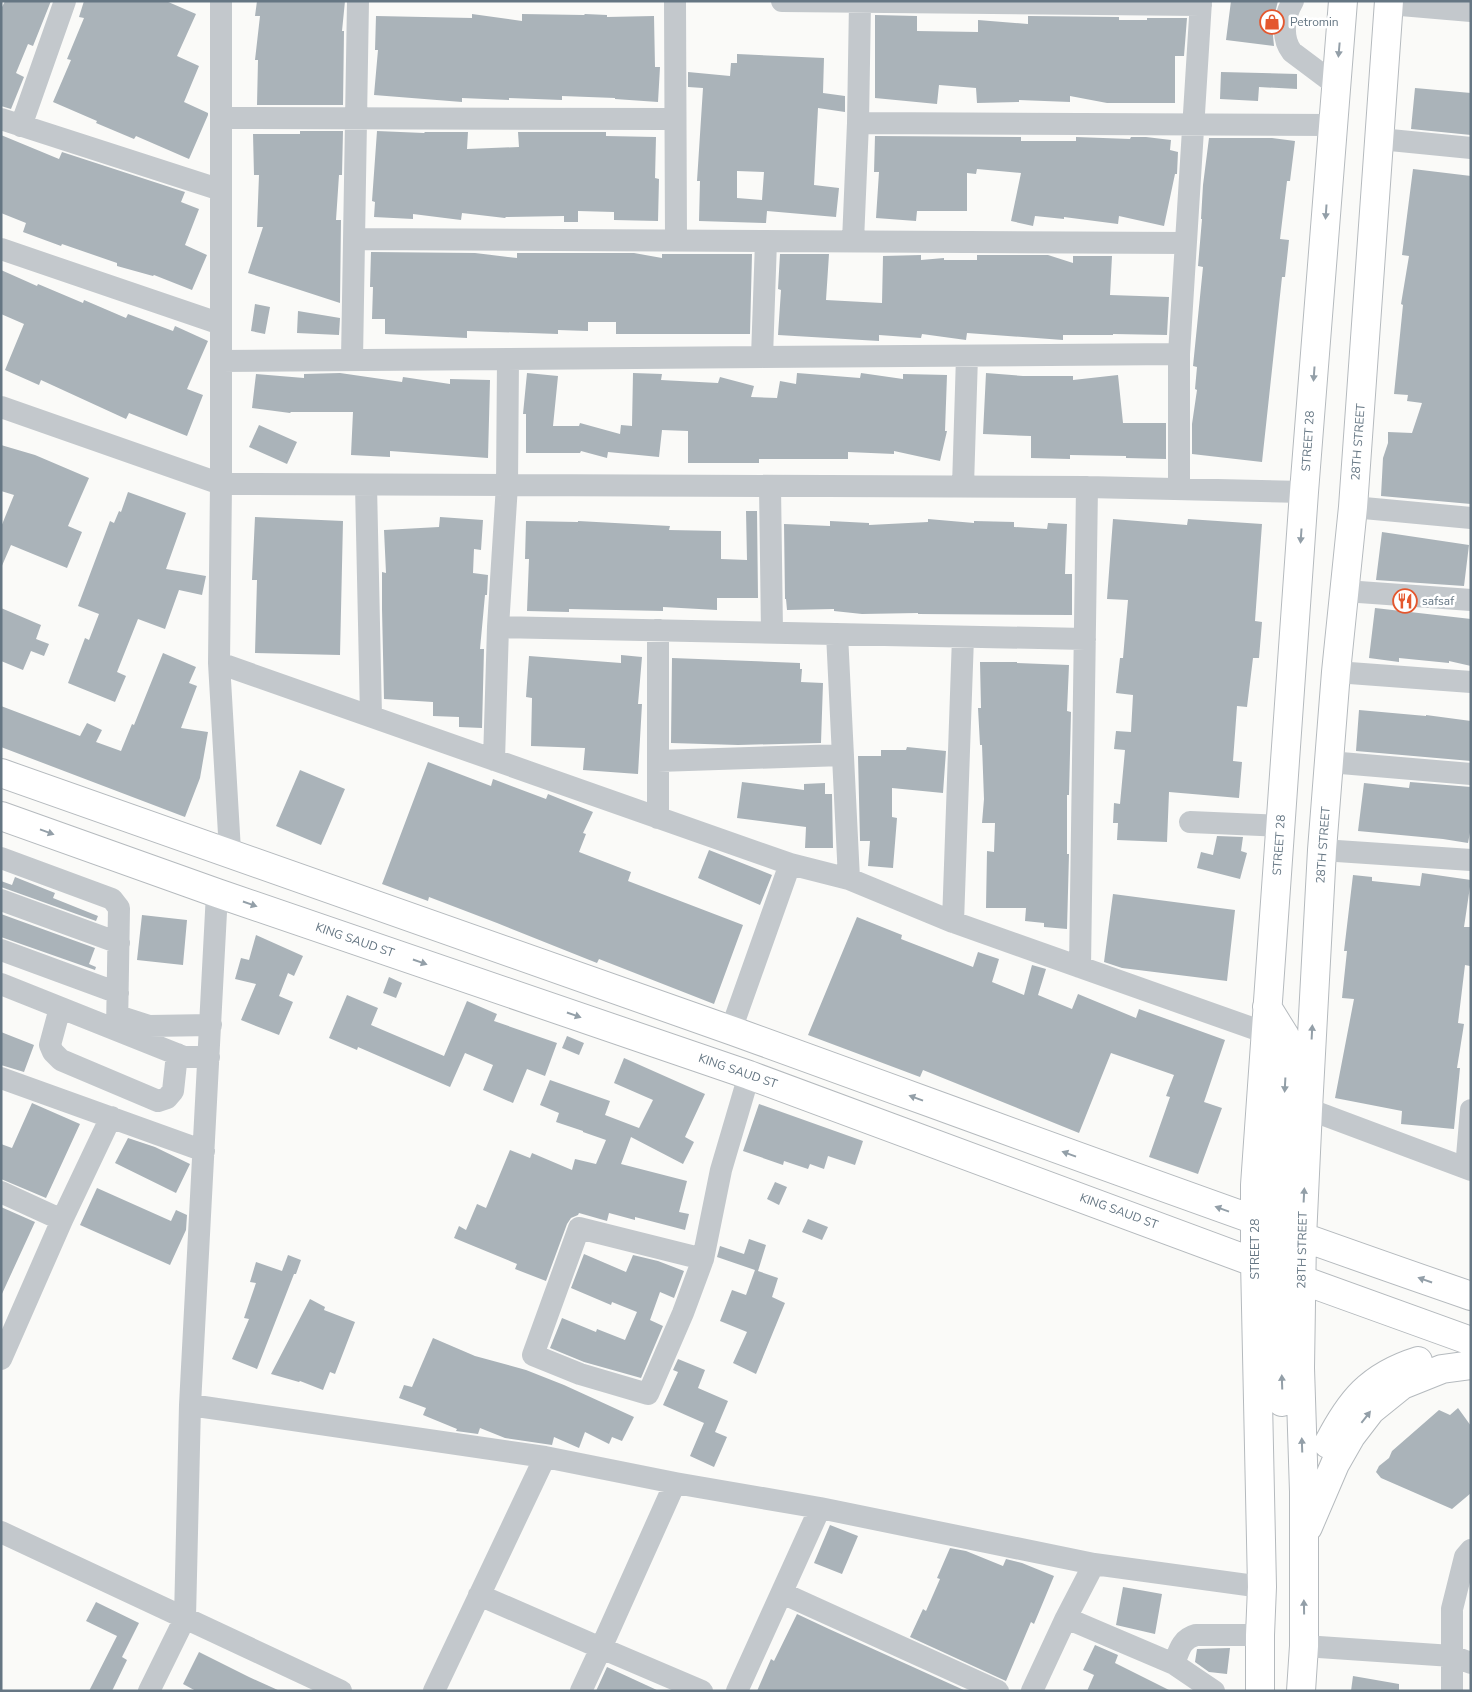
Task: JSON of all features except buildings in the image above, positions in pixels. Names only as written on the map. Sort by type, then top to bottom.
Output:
[{"type":"main road","name":"STREET 28","points":[[1266,1020],[1304,492],[1343,1]]},
{"type":"main road","name":"28TH STREET","points":[[1301,1691],[1304,1646],[1304,1492],[1300,1368],[1278,1270],[1278,1229],[1308,1109],[1322,850],[1336,672],[1353,507],[1389,3]]},
{"type":"main road","points":[[1,773],[230,851],[731,1030],[1278,1229],[1471,1296]]},
{"type":"main road","name":"KING SAUD ST","points":[[1,816],[217,893],[749,1075],[1471,1340]]},
{"type":"main road","points":[[1266,1020],[1285,1036],[1287,1056],[1278,1229]]},
{"type":"main road","name":"STREET 28","points":[[1260,1691],[1260,1635],[1278,1270],[1278,1229]]},
{"type":"main road","points":[[1278,1270],[1286,1497],[1289,1524],[1303,1544]]},
{"type":"main road","points":[[1304,1492],[1341,1419],[1350,1404],[1363,1392],[1382,1376],[1406,1365],[1471,1346]]},
{"type":"main road","points":[[1303,1544],[1335,1464],[1351,1436],[1371,1410],[1402,1385],[1442,1369],[1471,1365]]},
{"type":"street","points":[[65,1],[11,123],[221,190]]},
{"type":"street","points":[[221,1],[219,663],[230,851]]},
{"type":"street","points":[[352,360],[358,1]]},
{"type":"street","points":[[675,1],[676,240]]},
{"type":"street","points":[[782,1],[1201,3],[1179,354],[1179,488]]},
{"type":"street","points":[[1292,1],[1288,9],[1284,38],[1286,45],[1292,52],[1336,85]]},
{"type":"street","points":[[853,241],[858,122],[860,2]]},
{"type":"street","points":[[1389,3],[1471,11]]},
{"type":"street","points":[[221,118],[675,119]]},
{"type":"street","points":[[858,122],[1333,125]]},
{"type":"street","points":[[1380,138],[1471,148]]},
{"type":"street","points":[[354,239],[1185,243]]},
{"type":"street","points":[[762,357],[766,241]]},
{"type":"street","points":[[1,249],[221,324]]},
{"type":"street","points":[[221,361],[1179,354]]},
{"type":"street","points":[[963,486],[966,356]]},
{"type":"street","points":[[494,760],[498,627],[508,485],[508,359]]},
{"type":"street","points":[[1,407],[221,484],[1087,486],[1304,492]]},
{"type":"street","points":[[366,484],[371,716]]},
{"type":"street","points":[[770,486],[772,632]]},
{"type":"street","points":[[1080,967],[1087,486]]},
{"type":"street","points":[[1353,507],[1471,518]]},
{"type":"street","points":[[1345,592],[1471,600]]},
{"type":"street","points":[[498,627],[1085,639]]},
{"type":"street","points":[[658,630],[658,818]]},
{"type":"street","points":[[837,634],[849,879]]},
{"type":"street","points":[[953,922],[963,636]]},
{"type":"street","points":[[219,663],[790,864],[849,879],[953,922],[1080,967],[1266,1020]]},
{"type":"street","points":[[1336,672],[1471,682]]},
{"type":"street","points":[[658,762],[843,755]]},
{"type":"street","points":[[1329,762],[1471,774]]},
{"type":"street","points":[[1190,822],[1281,826]]},
{"type":"street","points":[[1322,850],[1471,860]]},
{"type":"street","points":[[1,858],[112,899],[119,908],[117,1023]]},
{"type":"street","points":[[731,1030],[790,864]]},
{"type":"street","points":[[149,1691],[185,1618],[190,1405],[217,893]]},
{"type":"street","points":[[1,900],[118,943]]},
{"type":"street","points":[[1,950],[118,993]]},
{"type":"street","points":[[1,984],[60,1008],[117,1023],[149,1026],[211,1024]]},
{"type":"street","points":[[60,1008],[50,1045],[53,1052],[61,1060],[158,1101],[167,1098],[173,1091],[177,1054]]},
{"type":"street","points":[[117,1023],[184,1057],[209,1057]]},
{"type":"street","points":[[703,1259],[580,1228],[533,1355],[580,1374],[648,1394],[683,1313],[703,1259],[721,1170],[749,1075]]},
{"type":"street","points":[[1,1078],[204,1150]]},
{"type":"street","points":[[1308,1109],[1468,1169],[1471,1110]]},
{"type":"street","points":[[4,1346],[110,1117]]},
{"type":"street","points":[[1,1192],[62,1220]]},
{"type":"street","points":[[190,1405],[545,1457],[675,1483],[820,1508],[1094,1564],[1262,1587]]},
{"type":"street","points":[[434,1691],[545,1457]]},
{"type":"street","points":[[581,1691],[675,1483]]},
{"type":"street","points":[[737,1691],[820,1508]]},
{"type":"street","points":[[1,1532],[342,1691]]},
{"type":"street","points":[[1452,1691],[1461,1660],[1452,1609],[1465,1557],[1471,1550]]},
{"type":"street","points":[[1032,1691],[1094,1564]]},
{"type":"street","points":[[782,1593],[998,1691]]},
{"type":"street","points":[[479,1595],[702,1691]]},
{"type":"street","points":[[1066,1618],[1174,1664],[1214,1691]]},
{"type":"street","points":[[1174,1664],[1183,1643],[1188,1637],[1196,1635],[1260,1635]]},
{"type":"street","points":[[1304,1646],[1461,1660]]},
{"type":"place","name":"Petromin","points":[[1272,22]]},
{"type":"place","name":"safsaf","points":[[1405,601]]}]
